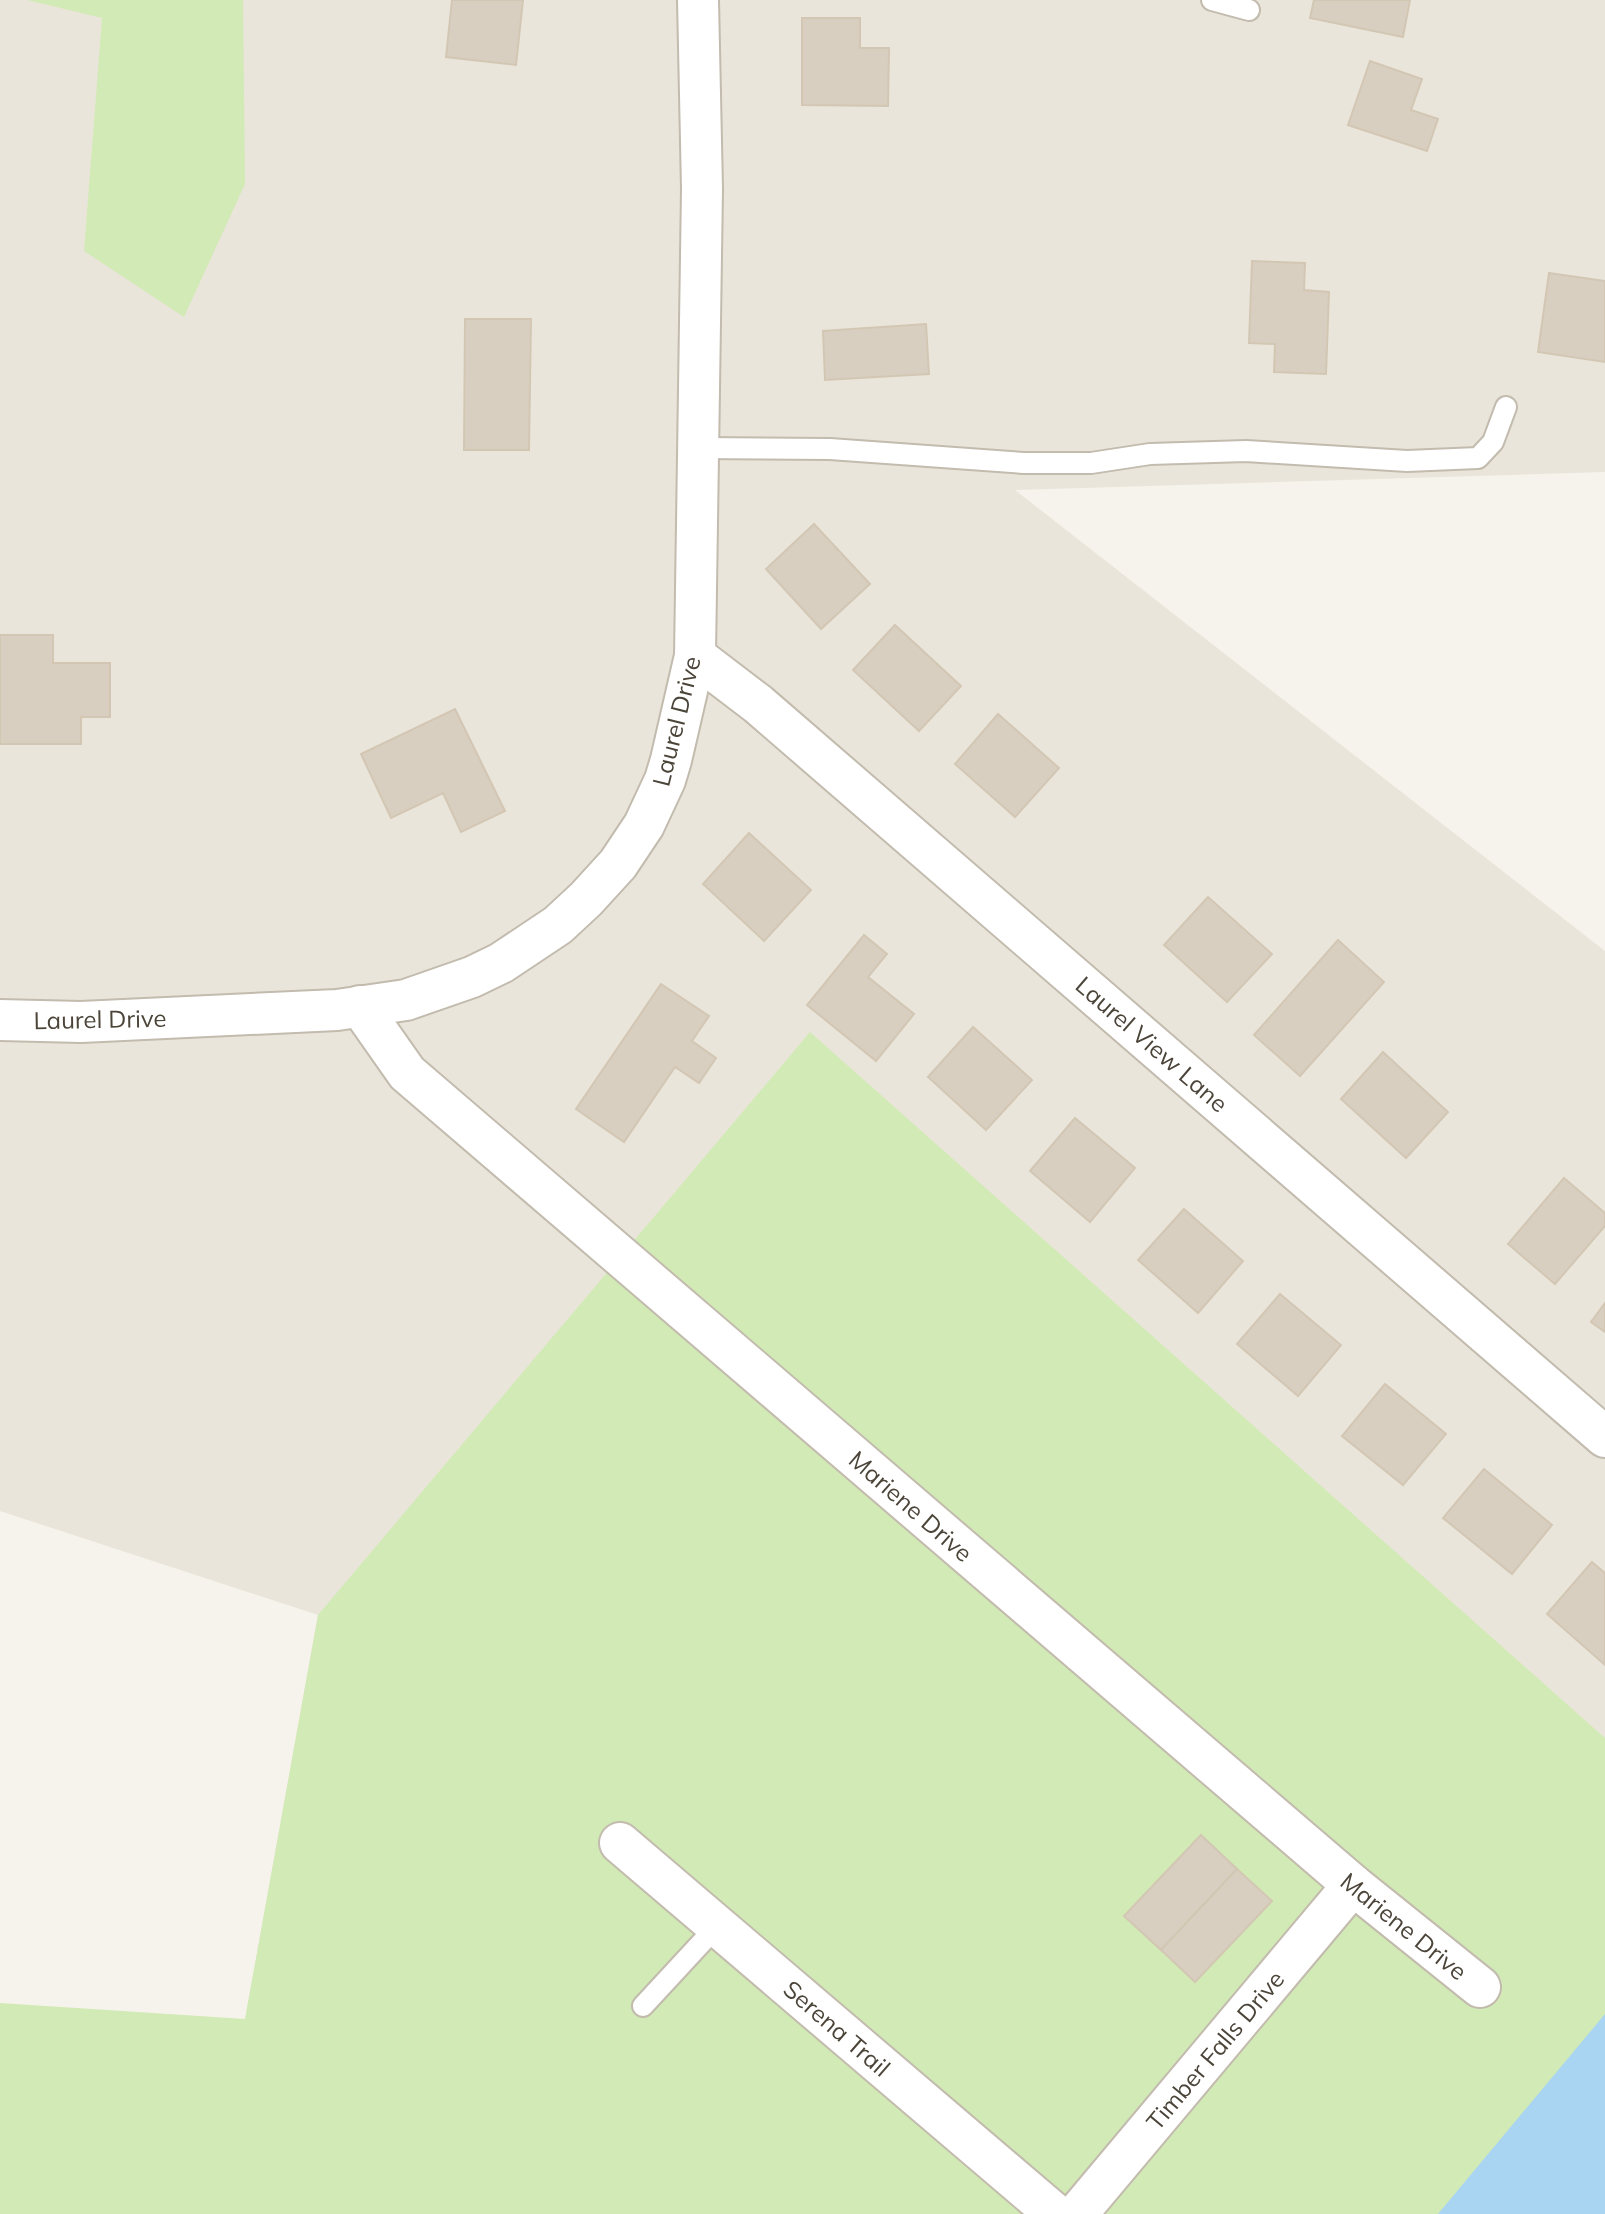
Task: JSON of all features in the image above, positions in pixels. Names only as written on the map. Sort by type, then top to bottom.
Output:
[{"type":"street","name":"Laurel Drive","points":[[0,1020],[62,1023],[337,1010],[406,1000],[472,977],[501,963],[558,925],[618,864],[644,825],[665,780],[695,656],[702,189],[698,0]]},
{"type":"street","name":"Laurel View Lane","points":[[695,656],[758,704],[1605,1437]]},
{"type":"street","name":"Mariene Drive","points":[[360,1006],[407,1073],[1353,1885],[1480,1987]]},
{"type":"street","name":"Serena Trail","points":[[620,1843],[1055,2214]]},
{"type":"street","name":"Timber Falls Drive","points":[[1077,2214],[1353,1885]]},
{"type":"lane","points":[[1212,0],[1249,10]]},
{"type":"lane","points":[[698,448],[830,449],[1024,463],[1091,463],[1150,454],[1246,451],[1407,461],[1478,458],[1493,442],[1506,407]]},
{"type":"lane","points":[[643,2006],[717,1926]]},
{"type":"shaded area","points":[[0,0],[1605,0],[1605,472],[1015,490],[1605,951],[1605,2214],[213,2197],[318,1615],[0,1511]]},
{"type":"green space","points":[[27,0],[243,0],[245,184],[184,317],[84,251],[102,18]]},
{"type":"green space","points":[[810,1032],[1605,1738],[1605,2214],[0,2214],[0,2003],[245,2019],[318,1615]]},
{"type":"water","points":[[1605,2014],[1605,2214],[1438,2214]]},
{"type":"building","points":[[452,0],[523,0],[516,65],[446,57]]},
{"type":"building","points":[[1314,0],[1410,0],[1403,37],[1310,18]]},
{"type":"building","points":[[802,18],[860,18],[860,48],[889,48],[888,106],[802,105]]},
{"type":"building","points":[[1370,61],[1422,79],[1411,110],[1438,119],[1427,151],[1348,125]]},
{"type":"building","points":[[1252,261],[1305,263],[1304,290],[1329,292],[1326,374],[1274,372],[1275,344],[1249,343]]},
{"type":"building","points":[[1549,273],[1605,281],[1605,362],[1538,352]]},
{"type":"building","points":[[465,319],[531,319],[529,450],[464,450]]},
{"type":"building","points":[[926,324],[929,374],[825,380],[823,331]]},
{"type":"building","points":[[814,524],[870,584],[821,629],[766,569]]},
{"type":"building","points":[[895,625],[961,686],[919,731],[853,670]]},
{"type":"building","points":[[0,635],[53,635],[53,663],[110,663],[110,717],[81,717],[81,744],[0,744]]},
{"type":"building","points":[[455,709],[505,811],[461,832],[443,793],[391,818],[361,754]]},
{"type":"building","points":[[998,714],[1059,768],[1015,817],[955,764]]},
{"type":"building","points":[[749,833],[811,890],[764,941],[703,884]]},
{"type":"building","points":[[1208,897],[1272,954],[1227,1002],[1164,945]]},
{"type":"building","points":[[864,935],[887,954],[868,977],[914,1014],[876,1061],[807,1005]]},
{"type":"building","points":[[1338,940],[1384,982],[1300,1076],[1254,1035]]},
{"type":"building","points":[[661,984],[709,1016],[692,1041],[716,1058],[699,1083],[675,1067],[624,1142],[576,1109]]},
{"type":"building","points":[[973,1027],[1032,1080],[986,1130],[928,1077]]},
{"type":"building","points":[[1383,1052],[1448,1112],[1406,1158],[1341,1099]]},
{"type":"building","points":[[1075,1118],[1135,1168],[1090,1222],[1030,1171]]},
{"type":"building","points":[[1564,1178],[1605,1213],[1605,1226],[1555,1284],[1508,1244]]},
{"type":"building","points":[[1184,1209],[1243,1261],[1198,1313],[1138,1260]]},
{"type":"building","points":[[1280,1294],[1341,1345],[1298,1396],[1237,1344]]},
{"type":"building","points":[[1605,1303],[1605,1332],[1591,1322]]},
{"type":"building","points":[[1385,1384],[1446,1434],[1403,1485],[1342,1436]]},
{"type":"building","points":[[1484,1469],[1552,1525],[1512,1574],[1443,1518]]},
{"type":"building","points":[[1592,1562],[1605,1573],[1605,1665],[1547,1614]]},
{"type":"building","points":[[1201,1835],[1237,1869],[1161,1950],[1124,1916]]},
{"type":"building","points":[[1237,1869],[1272,1901],[1195,1982],[1161,1950]]}]
